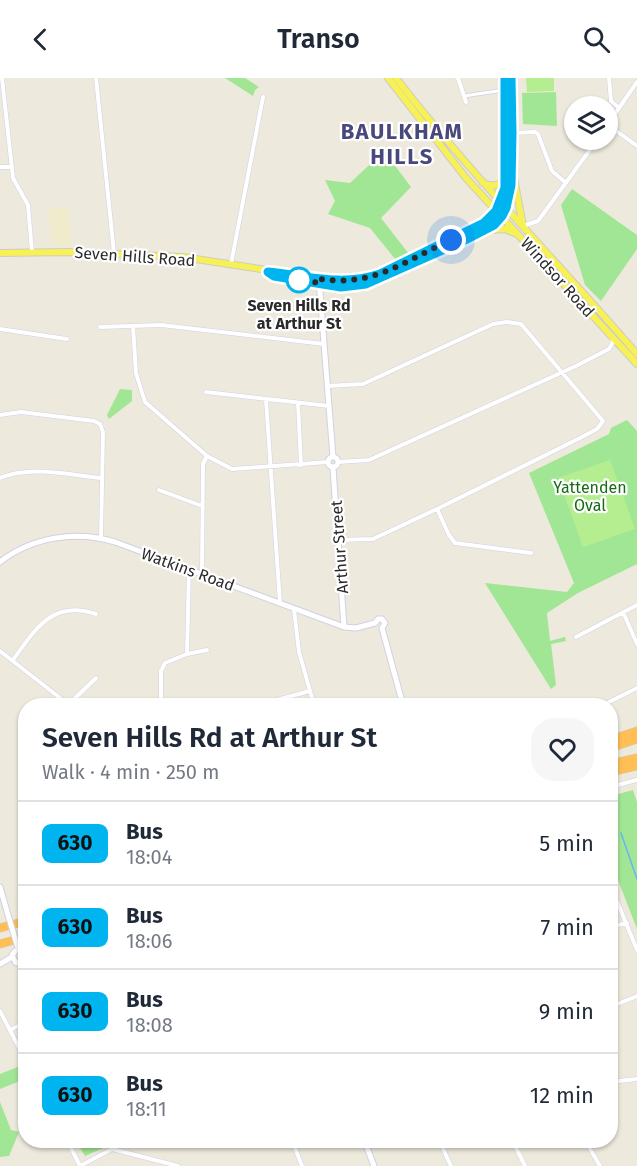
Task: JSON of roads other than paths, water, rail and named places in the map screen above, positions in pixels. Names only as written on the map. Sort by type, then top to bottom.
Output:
[{"type":"highway","points":[[618,737],[637,731]]},
{"type":"highway","points":[[618,745],[637,739]]},
{"type":"highway","points":[[618,762],[637,758]]},
{"type":"highway","points":[[618,770],[637,766]]},
{"type":"highway","points":[[0,927],[18,923]]},
{"type":"highway","points":[[0,944],[18,939]]},
{"type":"main road","name":"Windsor Road","points":[[388,78],[466,178],[637,364]]},
{"type":"main road","name":"Windsor Road","points":[[396,78],[481,183],[523,226],[637,354]]},
{"type":"main road","points":[[502,216],[507,174],[505,78]]},
{"type":"main road","points":[[511,78],[512,168],[523,226]]},
{"type":"main road","points":[[496,211],[503,205],[512,168]]},
{"type":"main road","points":[[481,183],[497,185],[507,174]]},
{"type":"main road","name":"Seven Hills Road","points":[[320,281],[353,281],[380,274],[477,227],[496,211]]},
{"type":"main road","name":"Seven Hills Road","points":[[0,253],[183,257],[320,281],[341,287],[366,284],[486,230],[502,216]]},
{"type":"main road","points":[[486,230],[502,229],[520,236]]},
{"type":"street","points":[[2,78],[12,167],[15,183],[28,205],[32,253]]},
{"type":"street","points":[[96,78],[114,254]]},
{"type":"street","points":[[458,78],[466,102]]},
{"type":"street","points":[[609,78],[611,101],[619,108],[637,82]]},
{"type":"street","points":[[464,96],[506,89]]},
{"type":"street","points":[[231,265],[263,97]]},
{"type":"street","points":[[512,133],[535,132],[538,134],[552,171],[566,183]]},
{"type":"street","points":[[618,132],[637,146]]},
{"type":"street","points":[[523,226],[536,223],[590,150]]},
{"type":"street","points":[[0,167],[12,167]]},
{"type":"street","points":[[320,281],[333,457],[338,462]]},
{"type":"street","points":[[327,386],[363,384],[493,324],[507,322],[521,324],[603,421],[600,426],[373,539],[338,540]]},
{"type":"street","points":[[133,326],[136,373],[145,402],[207,456],[232,469],[328,462],[333,457]]},
{"type":"street","points":[[100,327],[172,326],[324,344]]},
{"type":"street","points":[[0,329],[67,339]]},
{"type":"street","points":[[338,462],[369,460],[564,373],[609,349],[613,342],[612,336]]},
{"type":"street","points":[[207,392],[329,406]]},
{"type":"street","points":[[266,400],[280,603]]},
{"type":"street","points":[[298,403],[301,465]]},
{"type":"street","points":[[0,414],[21,412],[97,422],[103,432],[101,538]]},
{"type":"street","points":[[202,574],[203,464],[207,456]]},
{"type":"street","points":[[328,462],[333,468],[338,462]]},
{"type":"street","name":"Arthur Street","points":[[333,468],[344,627]]},
{"type":"street","points":[[0,478],[33,471],[102,478]]},
{"type":"street","points":[[159,490],[202,506]]},
{"type":"street","points":[[437,509],[455,543],[531,553]]},
{"type":"street","name":"Watkins Road","points":[[0,562],[20,549],[49,539],[81,536],[101,538],[344,627],[356,628],[382,619],[385,623],[382,628],[401,698]]},
{"type":"street","points":[[187,654],[189,569]]},
{"type":"street","points":[[576,637],[637,605]]},
{"type":"street","points":[[294,608],[300,651],[312,698]]},
{"type":"street","points":[[13,660],[40,624],[49,616],[73,610],[96,614]]},
{"type":"street","points":[[623,612],[637,644]]},
{"type":"street","points":[[161,698],[163,666],[169,660],[207,650]]},
{"type":"street","points":[[0,651],[60,698]]},
{"type":"street","points":[[76,698],[96,678]]},
{"type":"street","points":[[617,698],[637,688]]},
{"type":"street","points":[[284,698],[310,691]]},
{"type":"street","points":[[618,786],[636,782]]},
{"type":"street","points":[[0,887],[18,948],[13,951],[12,957],[18,963]]},
{"type":"street","points":[[618,902],[637,950]]},
{"type":"street","points":[[618,925],[627,923]]},
{"type":"street","points":[[0,964],[12,957]]},
{"type":"street","points":[[618,1004],[637,996]]},
{"type":"street","points":[[0,1011],[18,1046]]},
{"type":"street","points":[[10,1030],[18,1026]]},
{"type":"street","points":[[618,1081],[637,1079]]},
{"type":"street","points":[[71,1148],[80,1166],[112,1149],[178,1166]]},
{"type":"street","points":[[295,1148],[302,1166]]},
{"type":"street","points":[[367,1148],[374,1166]]},
{"type":"street","points":[[443,1148],[451,1166]]},
{"type":"street","points":[[516,1148],[525,1166]]},
{"type":"street","points":[[590,1148],[600,1166]]},
{"type":"waterway","points":[[621,833],[637,879]]},
{"type":"place","name":"Seven Hills Rd at Arthur St","points":[[299,280]]},
{"type":"district","name":"BAULKHAM HILLS","points":[[402,144]]},
{"type":"park label","name":"Yattenden Oval","points":[[590,496]]}]
